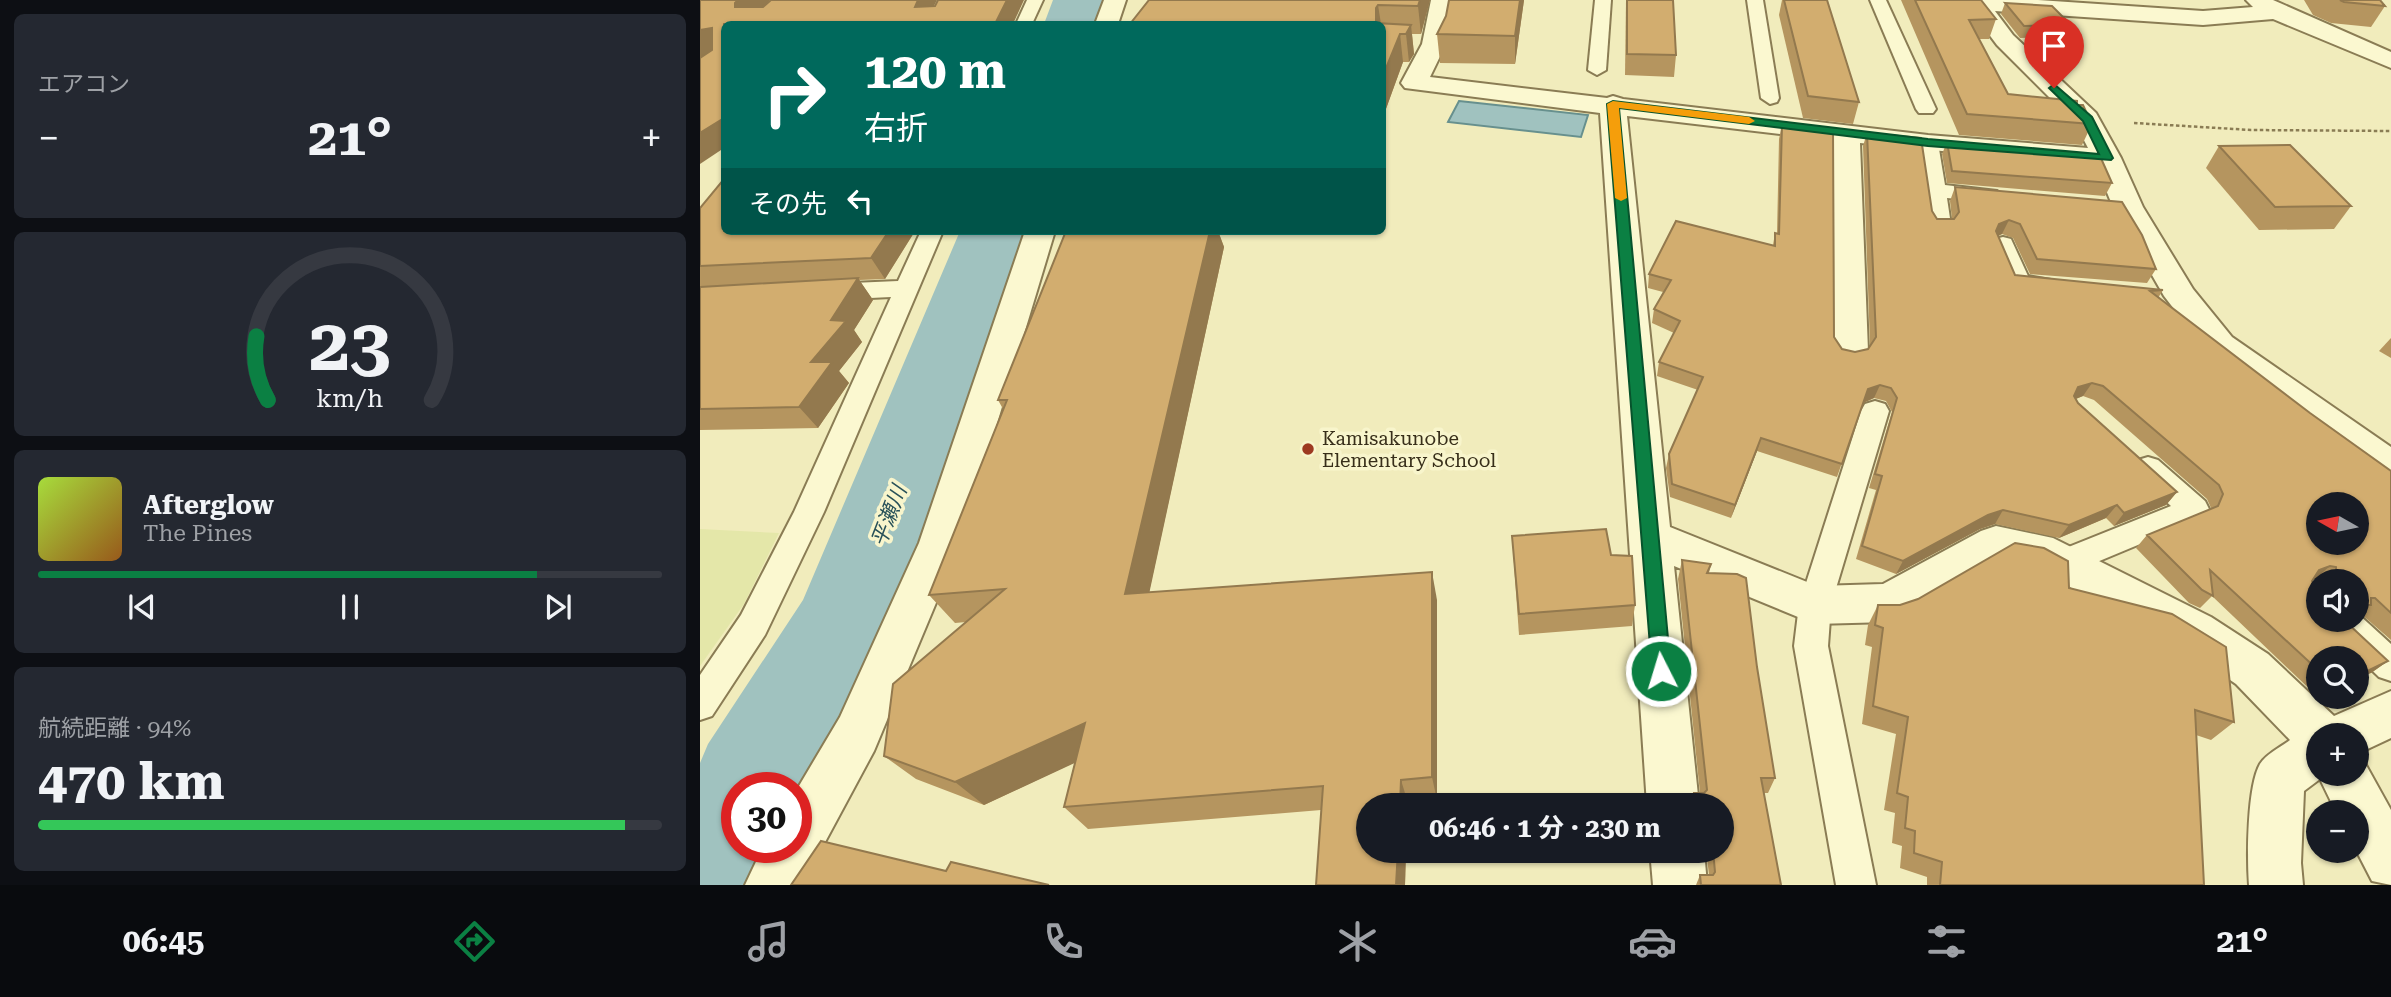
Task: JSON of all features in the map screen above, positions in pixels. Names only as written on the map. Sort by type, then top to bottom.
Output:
[{"type":"street","points":[[1108,21],[1115,0]]},
{"type":"street","points":[[1442,0],[1421,43],[1414,83],[1928,142],[2107,158]]},
{"type":"street","points":[[1937,0],[2203,18],[2267,6],[2391,61]]},
{"type":"street","points":[[1977,1],[2005,40],[2088,119],[2107,158],[2114,206],[2167,295],[2220,345],[2391,467]]},
{"type":"street","points":[[1613,104],[1672,793]]},
{"type":"street","points":[[1846,132],[1850,351]]},
{"type":"street","points":[[812,814],[857,734],[940,543],[1039,235]]},
{"type":"street","points":[[1650,537],[1815,605],[1889,603],[1996,543],[2038,550],[2195,631],[2252,669],[2307,723]]},
{"type":"street","points":[[2369,724],[2391,713]]},
{"type":"street","points":[[2276,885],[2274,863],[2279,779],[2306,759]]},
{"type":"street","points":[[2369,783],[2391,804]]},
{"type":"street","points":[[2350,786],[2391,862]]},
{"type":"street","points":[[772,885],[784,863]]},
{"type":"street","points":[[1678,863],[1680,885]]},
{"type":"lane","points":[[1025,21],[1035,0]]},
{"type":"lane","points":[[1597,70],[1603,0]]},
{"type":"lane","points":[[1755,0],[1770,99]]},
{"type":"lane","points":[[1878,0],[1926,109]]},
{"type":"lane","points":[[1928,142],[1940,225]]},
{"type":"lane","points":[[1936,191],[2005,197]]},
{"type":"lane","points":[[700,704],[753,625],[809,512],[930,235]]},
{"type":"lane","points":[[2003,244],[2019,283],[2059,286]]},
{"type":"lane","points":[[807,293],[906,288]]},
{"type":"lane","points":[[1856,885],[1811,646],[1815,605],[1875,411]]},
{"type":"lane","points":[[2062,563],[2194,509],[2123,445]]},
{"type":"lane","points":[[2355,632],[2391,666]]},
{"type":"path","points":[[2088,119],[2250,130],[2391,131]]},
{"type":"green space","points":[[700,529],[779,533],[744,604],[700,666]]},
{"type":"water","points":[[1459,101],[1588,115],[1581,137],[1448,122]]},
{"type":"building","points":[[700,0],[738,0],[735,7],[763,7],[771,0],[918,0],[915,7],[935,6],[938,0],[1007,0],[996,21],[721,21],[721,120],[700,133],[700,58],[712,50],[712,28],[700,30]]},
{"type":"building","points":[[1149,0],[1420,0],[1418,6],[1378,5],[1376,21],[1132,21]]},
{"type":"building","points":[[1449,0],[1520,0],[1515,36],[1437,34],[1446,16]]},
{"type":"building","points":[[1627,0],[1673,0],[1676,55],[1627,54]]},
{"type":"building","points":[[1784,0],[1827,0],[1859,102],[1808,96]]},
{"type":"building","points":[[1915,0],[1981,0],[1996,19],[1969,20],[2008,94],[2077,101],[2077,105],[2083,105],[2092,124],[1967,114]]},
{"type":"building","points":[[2340,0],[2380,0],[2385,6],[2344,2]]},
{"type":"building","points":[[2005,3],[2052,6],[2071,25],[2024,26]]},
{"type":"building","points":[[1386,24],[1411,25],[1406,34],[1400,34],[1386,68]]},
{"type":"building","points":[[1782,125],[1833,129],[1834,337],[1842,349],[1855,352],[1868,349],[1876,337],[1867,133],[1921,138],[1932,211],[1937,219],[1954,219],[1959,212],[1955,187],[2122,202],[2142,235],[2156,269],[2037,259],[2020,224],[2009,220],[1999,224],[1996,231],[2015,275],[2163,290],[2150,291],[2391,471],[2391,613],[2375,598],[2371,598],[2369,605],[2369,569],[2336,569],[2330,566],[2306,569],[2306,632],[2357,632],[2388,661],[2369,670],[2369,646],[2306,646],[2306,659],[2210,570],[2213,596],[2202,590],[2147,535],[2218,506],[2223,494],[2219,485],[2103,386],[2092,383],[2078,387],[2074,396],[2078,403],[2177,492],[2124,513],[2117,505],[2069,525],[2003,510],[1988,515],[1903,561],[1862,546],[1882,476],[1875,474],[1897,398],[1891,388],[1880,385],[1868,389],[1842,464],[1761,438],[1735,505],[1672,484],[1669,454],[1703,377],[1659,362],[1680,321],[1654,309],[1671,280],[1649,274],[1676,221],[1775,246],[1775,233],[1779,234]]},
{"type":"building","points":[[1947,142],[2100,156],[2112,183],[1952,171]]},
{"type":"building","points":[[2290,145],[2351,206],[2275,207],[2219,146]]},
{"type":"building","points":[[721,183],[721,235],[886,235],[871,258],[700,266],[700,208]]},
{"type":"building","points":[[1064,235],[1209,235],[1125,594],[1432,572],[1432,777],[1401,780],[1400,793],[1356,793],[1356,863],[1397,863],[1396,885],[1316,885],[1323,786],[1064,807],[1085,723],[955,782],[884,756],[893,684],[1005,589],[929,595],[1007,400],[998,400]]},
{"type":"building","points":[[858,278],[831,320],[846,321],[811,362],[832,362],[799,407],[700,409],[700,287]]},
{"type":"building","points":[[1606,529],[1611,555],[1632,556],[1635,605],[1519,614],[1512,536]]},
{"type":"building","points":[[2015,543],[2044,548],[2068,561],[2069,588],[2172,614],[2226,647],[2234,722],[2195,710],[2204,885],[1940,885],[1942,862],[1914,853],[1915,831],[1905,828],[1908,797],[1897,793],[1908,717],[1873,706],[1883,628],[1875,625],[1878,605],[1900,605],[1918,599]]},
{"type":"building","points":[[1682,560],[1711,564],[1707,573],[1737,574],[1746,578],[1775,778],[1761,778],[1781,885],[1701,885],[1700,875],[1713,875],[1714,863],[1734,863],[1734,793],[1704,793],[1707,790]]},
{"type":"building","points":[[821,841],[946,871],[951,862],[1049,885],[791,885],[806,863],[812,863],[812,854]]},
{"type":"waterway","name":"平瀬川","points":[[1073,21],[1081,0]]},
{"type":"waterway","name":"平瀬川","points":[[761,772],[846,629],[996,235]]},
{"type":"waterway","name":"平瀬川","points":[[700,874],[721,839]]},
{"type":"slow traffic","points":[[1621,198],[1613,104],[1749,121]]},
{"type":"place","name":"Kamisakunobe Elementary School","points":[[1308,449]]},
{"type":"route","points":[[1661,671],[1613,104],[1928,142],[2107,158],[2088,119],[2054,88]]}]
